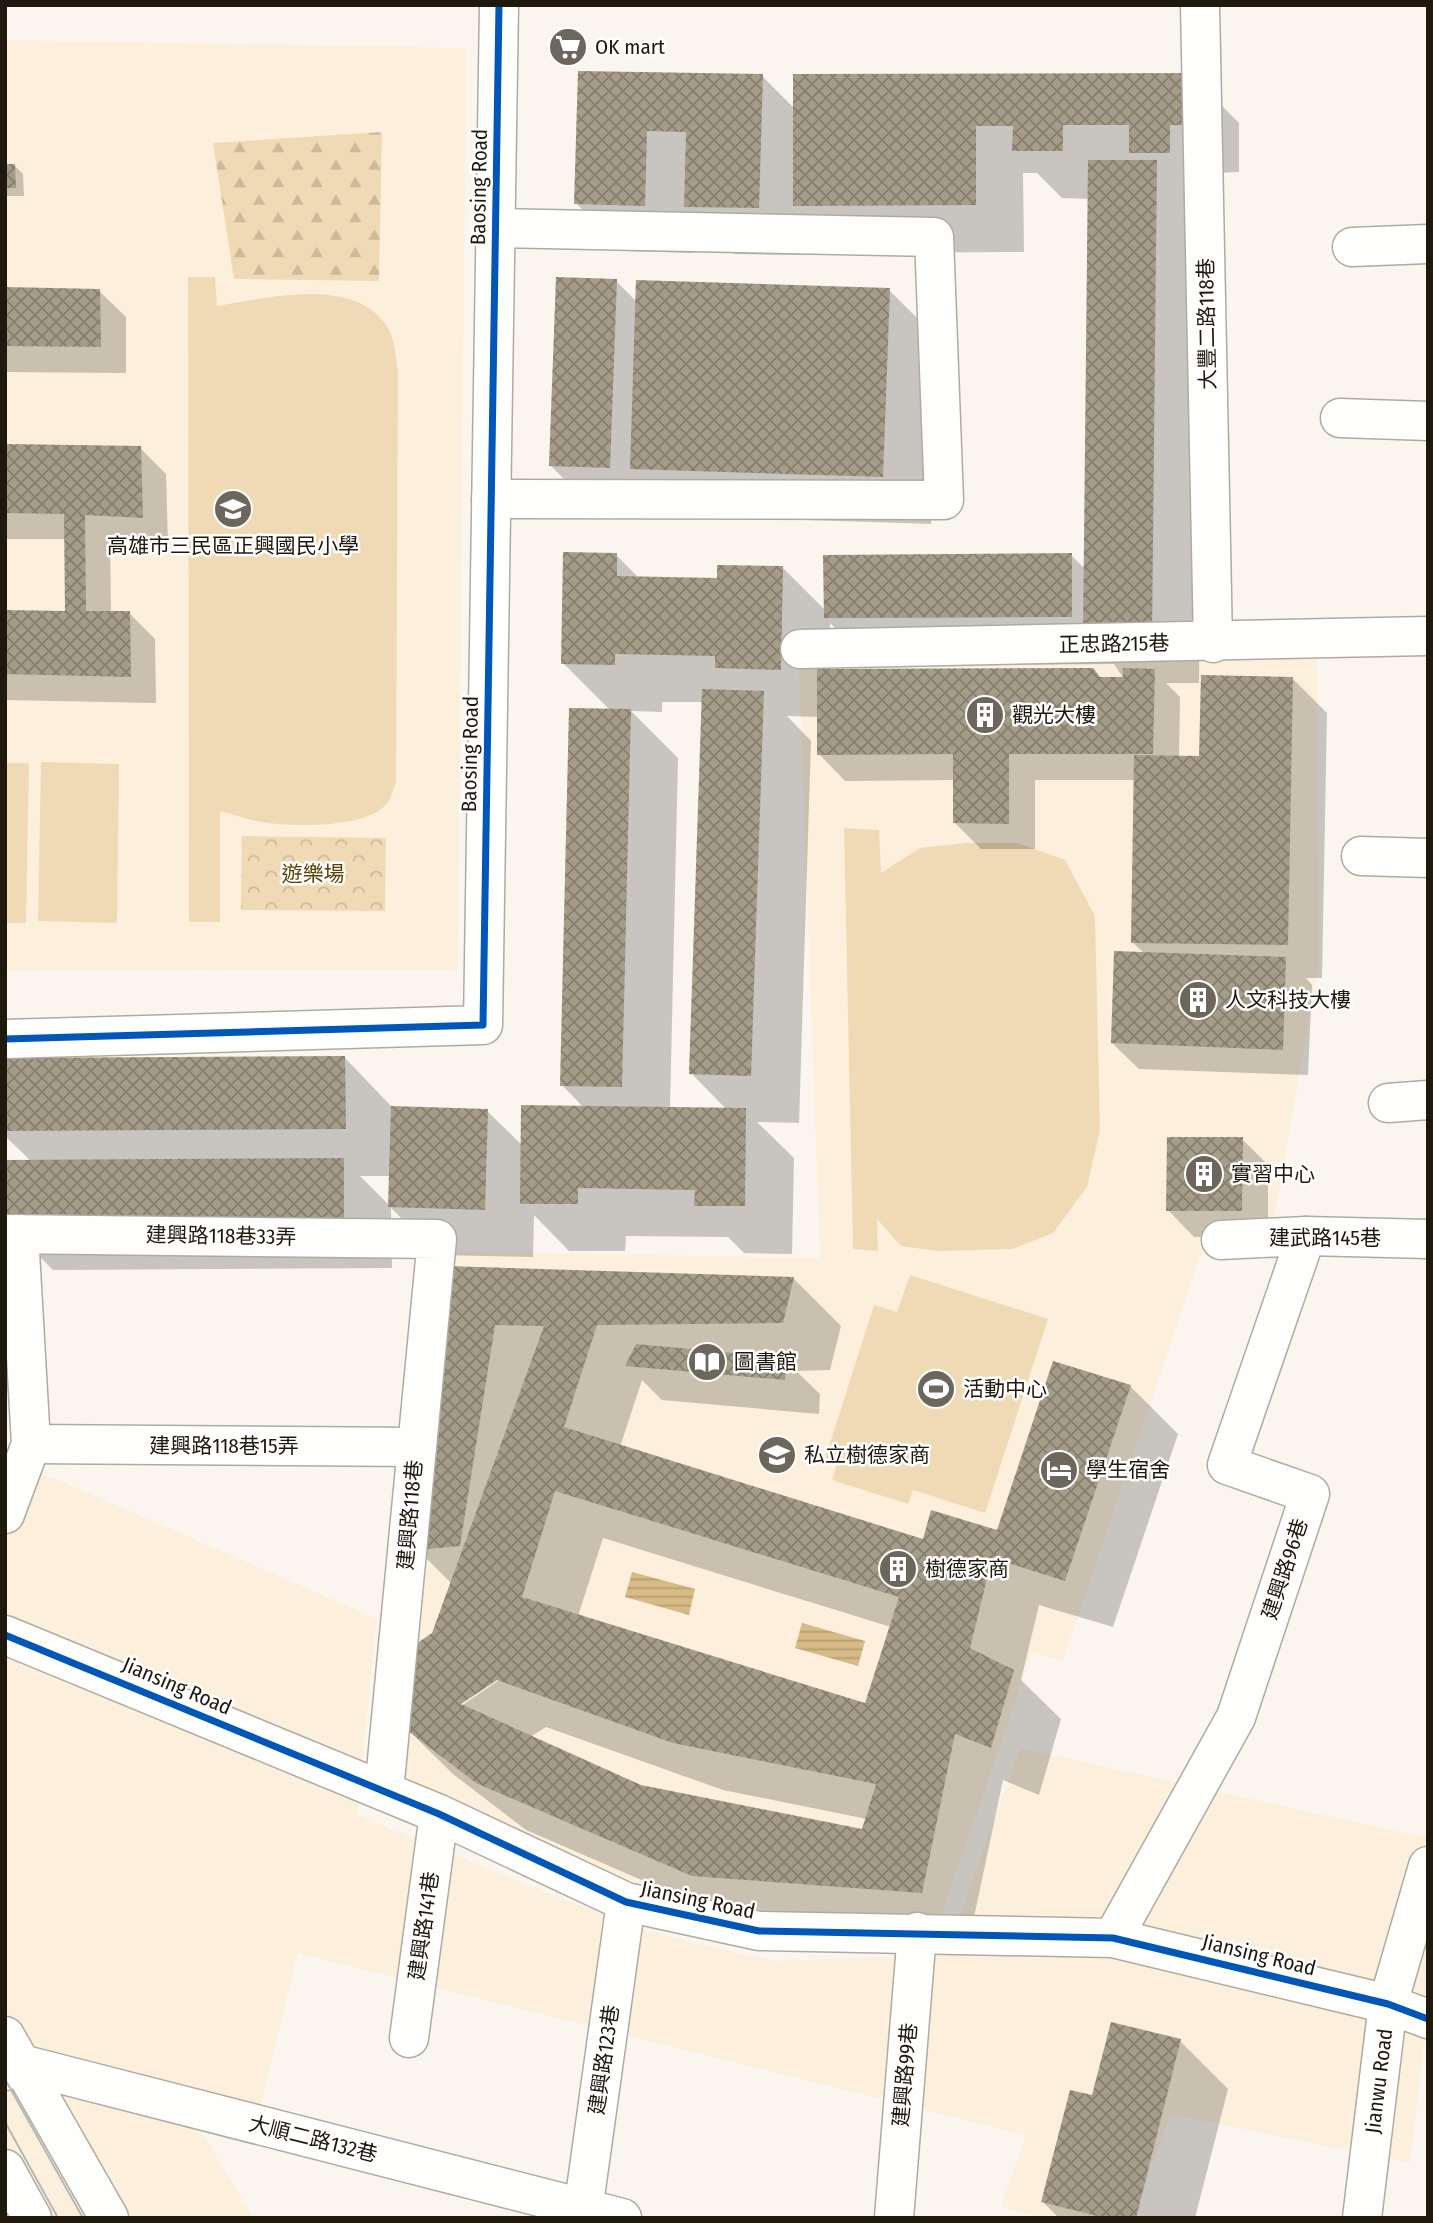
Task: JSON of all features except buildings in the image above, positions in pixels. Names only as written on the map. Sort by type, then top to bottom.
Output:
[{"type":"street","name":"Baosing Road","points":[[5,1039],[482,1025],[499,5]]},
{"type":"street","name":"大豐二路118巷","points":[[1200,5],[1213,643]]},
{"type":"street","points":[[491,499],[944,500],[934,237],[495,228]]},
{"type":"street","points":[[1352,247],[1428,244]]},
{"type":"street","points":[[1340,418],[1428,421]]},
{"type":"street","name":"正忠路215巷","points":[[800,649],[1213,643],[1428,636]]},
{"type":"street","points":[[1361,856],[1428,858]]},
{"type":"street","points":[[1388,1103],[1428,1100]]},
{"type":"street","points":[[5,1514],[31,1444],[12,1234]]},
{"type":"street","name":"建興路118巷33弄","points":[[12,1234],[437,1239]]},
{"type":"street","name":"建武路145巷","points":[[1222,1240],[1306,1236],[1428,1238]]},
{"type":"street","name":"建興路96巷","points":[[1113,1938],[1236,1717],[1310,1494],[1227,1465],[1306,1236]]},
{"type":"street","name":"建興路118巷","points":[[384,1791],[437,1239]]},
{"type":"street","name":"建興路118巷15弄","points":[[31,1444],[417,1447]]},
{"type":"street","name":"Jiansing Road","points":[[5,1635],[439,1814],[626,1902],[759,1931],[883,1935],[917,1932],[1113,1938],[1388,2004],[1428,2019]]},
{"type":"street","name":"建興路141巷","points":[[409,2038],[439,1814]]},
{"type":"street","name":"Jianwu Road","points":[[1362,2218],[1388,2004],[1428,1866]]},
{"type":"street","name":"建興路123巷","points":[[583,2213],[626,1902]]},
{"type":"street","name":"建興路99巷","points":[[894,2218],[917,1932]]},
{"type":"street","points":[[11,2057],[109,2218]]},
{"type":"street","name":"大順二路132巷","points":[[11,2057],[583,2213],[622,2218]]},
{"type":"street","points":[[5,2169],[32,2218]]},
{"type":"shaded area","name":"高雄市三民區正興國民小學","points":[[5,40],[466,48],[458,970],[5,971]]},
{"type":"shaded area","name":"私立樹德家商","points":[[1317,658],[1319,962],[1273,1226],[1208,1233],[1063,1661],[1032,1652],[940,1919],[860,1923],[661,1892],[506,1834],[390,1777],[442,1251],[820,1258],[799,666]]},
{"type":"shaded area","points":[[5,1461],[54,1478],[377,1619],[357,1815],[636,1928],[773,1961],[946,1955],[1020,1748],[1428,1838],[1428,2014],[1410,2163],[1170,2114],[1133,2218],[1041,2218],[1001,2206],[1026,2135],[298,1953],[253,2135],[199,2128],[254,2218],[5,2218]]},
{"type":"shaded area","points":[[632,1572],[695,1589],[689,1615],[625,1597]]},
{"type":"shaded area","points":[[802,1623],[865,1641],[858,1666],[795,1648]]},
{"type":"green space","points":[[382,132],[379,281],[234,279],[213,143]]},
{"type":"green space","points":[[188,277],[215,277],[217,306],[260,298],[310,294],[334,296],[356,302],[375,313],[389,330],[398,372],[396,782],[389,800],[379,811],[348,822],[275,824],[220,811],[220,922],[189,922]]},
{"type":"green space","points":[[41,762],[119,764],[117,923],[38,921]]},
{"type":"green space","points":[[5,763],[29,763],[26,923],[5,923]]},
{"type":"green space","points":[[844,828],[879,830],[881,873],[920,848],[967,843],[1018,843],[1065,860],[1095,916],[1100,1130],[1087,1187],[1053,1233],[1012,1249],[937,1251],[901,1246],[877,1219],[878,1251],[853,1249]]},
{"type":"green space","name":"遊樂場","points":[[242,836],[386,838],[385,911],[241,910]]},
{"type":"green space","name":"活動中心","points":[[910,1275],[1048,1319],[985,1513],[913,1490],[908,1504],[832,1480],[837,1463],[825,1459],[874,1305],[897,1312]]},
{"type":"tram line","points":[[5,2079],[83,2218]]},
{"type":"tram line","points":[[5,2122],[58,2218]]},
{"type":"cycle path","points":[[5,1039],[483,1025],[499,5]]},
{"type":"cycle path","points":[[5,1635],[439,1814],[626,1902],[759,1931],[1113,1938],[1388,2004],[1428,2019]]},
{"type":"place","name":"OK mart","points":[[568,47]]},
{"type":"place","name":"高雄市三民區正興國民小學","points":[[233,509]]},
{"type":"place","name":"觀光大樓","points":[[985,715]]},
{"type":"place","name":"人文科技大樓","points":[[1198,1000]]},
{"type":"place","name":"實習中心","points":[[1204,1174]]},
{"type":"place","name":"圖書館","points":[[707,1362]]},
{"type":"place","name":"活動中心","points":[[936,1389]]},
{"type":"place","name":"私立樹德家商","points":[[777,1455]]},
{"type":"place","name":"學生宿舍","points":[[1059,1470]]},
{"type":"place","name":"樹德家商","points":[[898,1569]]}]
